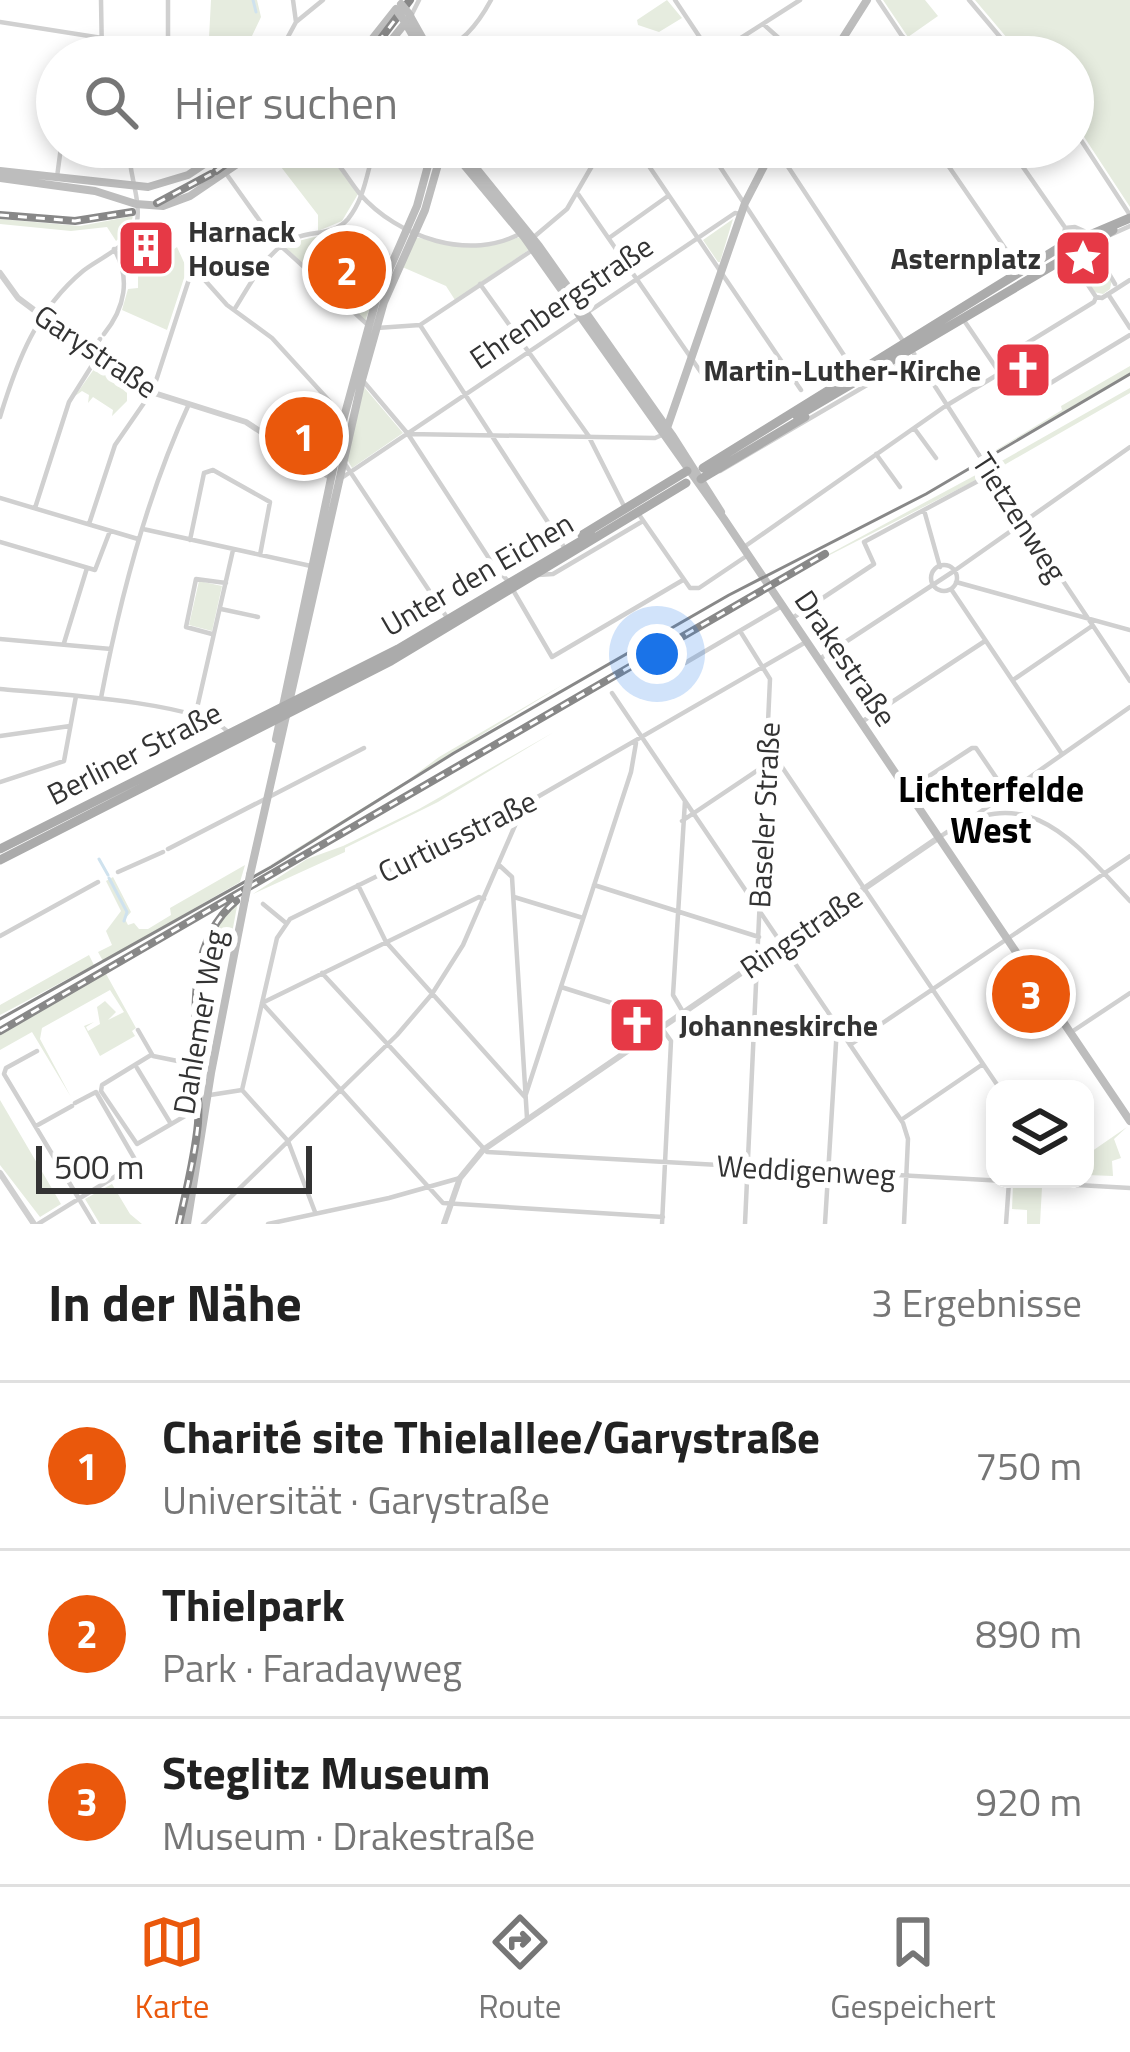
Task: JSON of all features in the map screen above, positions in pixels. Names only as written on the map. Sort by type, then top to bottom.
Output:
[{"type":"main road","points":[[389,0],[399,5],[419,36]]},
{"type":"main road","points":[[844,36],[867,0]]},
{"type":"main road","points":[[375,36],[399,5]]},
{"type":"main road","points":[[395,36],[408,19]]},
{"type":"main road","points":[[0,175],[133,188],[174,181],[197,168]]},
{"type":"main road","points":[[57,182],[136,205],[171,205],[231,168]]},
{"type":"main road","points":[[410,232],[427,168]]},
{"type":"main road","points":[[266,801],[339,455],[383,280],[437,168]]},
{"type":"main road","points":[[465,168],[530,239]]},
{"type":"main road","points":[[475,168],[530,239]]},
{"type":"main road","points":[[665,432],[743,208],[763,168]]},
{"type":"main road","name":"Unter den Eichen","points":[[1089,239],[1130,220]]},
{"type":"main road","name":"Unter den Eichen","points":[[961,315],[1020,271],[1130,220]]},
{"type":"main road","name":"Drakestraße","points":[[530,239],[696,475],[1130,1121]]},
{"type":"main road","name":"Unter den Eichen","points":[[284,709],[419,640],[961,315],[1027,282],[1065,252]]},
{"type":"main road","name":"Unter den Eichen","points":[[859,377],[898,360],[909,347]]},
{"type":"main road","points":[[339,455],[344,416],[358,379]]},
{"type":"main road","points":[[573,546],[625,508],[696,475]]},
{"type":"main road","points":[[573,546],[641,519],[696,475]]},
{"type":"main road","name":"Unter den Eichen","points":[[419,640],[448,619],[538,574],[573,546]]},
{"type":"main road","name":"Berliner Straße","points":[[0,849],[31,838],[284,709]]},
{"type":"main road","name":"Dahlemer Weg","points":[[187,1224],[212,1068],[266,801]]},
{"type":"main road","name":"Berliner Straße","points":[[0,860],[31,838]]},
{"type":"street","points":[[101,0],[102,36]]},
{"type":"street","points":[[168,0],[168,36]]},
{"type":"street","points":[[292,0],[296,22]]},
{"type":"street","points":[[288,36],[296,22],[323,0]]},
{"type":"street","points":[[408,19],[419,0]]},
{"type":"street","points":[[464,36],[491,0]]},
{"type":"street","points":[[675,0],[698,36]]},
{"type":"street","points":[[744,36],[800,0]]},
{"type":"street","points":[[878,0],[902,36]]},
{"type":"street","points":[[969,0],[999,36]]},
{"type":"street","points":[[0,22],[89,36]]},
{"type":"street","points":[[763,24],[776,36]]},
{"type":"street","points":[[1094,162],[1130,220]]},
{"type":"street","points":[[57,182],[59,168]]},
{"type":"street","points":[[0,417],[20,356],[43,315],[69,284],[134,231],[131,168]]},
{"type":"street","points":[[342,168],[361,194],[410,232],[444,242],[477,244],[530,239]]},
{"type":"street","points":[[234,310],[281,246],[296,237],[338,228],[351,214],[369,168]]},
{"type":"street","points":[[225,172],[249,211],[281,246],[372,327],[420,326],[480,284],[562,214],[592,168]]},
{"type":"street","points":[[650,168],[801,390]]},
{"type":"street","points":[[719,168],[859,377]]},
{"type":"street","name":"Tietzenweg","points":[[788,168],[1130,681]]},
{"type":"street","points":[[949,168],[1027,282]]},
{"type":"street","points":[[1024,168],[1065,228],[1065,252],[1096,296]]},
{"type":"street","points":[[578,194],[707,381]]},
{"type":"street","points":[[609,238],[669,196]]},
{"type":"street","name":"Ehrenbergstraße","points":[[351,472],[743,208]]},
{"type":"street","points":[[1065,228],[1077,227],[1089,239],[1115,287]]},
{"type":"street","points":[[35,508],[63,416],[124,293],[123,267],[114,249]]},
{"type":"street","points":[[89,524],[114,448],[151,392],[194,267],[234,310],[272,338],[344,416]]},
{"type":"street","name":"Garystraße","points":[[0,273],[13,293],[151,392],[246,422],[334,478]]},
{"type":"street","points":[[1096,296],[1130,280]]},
{"type":"street","points":[[480,284],[588,435],[625,508]]},
{"type":"street","points":[[961,315],[1010,391],[1030,394],[1130,331],[1108,294]]},
{"type":"street","points":[[641,519],[682,580],[690,588],[699,588],[876,454],[997,372],[1001,359],[1094,302],[1096,296]]},
{"type":"street","points":[[420,326],[573,546]]},
{"type":"street","name":"Unter den Eichen","points":[[696,475],[725,471],[896,368],[898,360]]},
{"type":"street","points":[[358,379],[408,434],[511,586],[552,657],[682,580]]},
{"type":"street","points":[[101,698],[110,649],[161,468],[189,404]]},
{"type":"street","points":[[914,428],[936,458]]},
{"type":"street","points":[[408,434],[665,432]]},
{"type":"street","points":[[818,660],[1130,447]]},
{"type":"street","points":[[876,454],[900,487]]},
{"type":"street","points":[[339,455],[448,619]]},
{"type":"street","points":[[190,540],[205,473],[213,470],[270,502],[260,555]]},
{"type":"street","points":[[334,478],[351,472]]},
{"type":"street","points":[[791,619],[874,565],[864,542],[980,480]]},
{"type":"street","points":[[0,498],[140,539]]},
{"type":"street","points":[[924,510],[940,566]]},
{"type":"street","name":"Unter den Eichen","points":[[538,574],[553,574],[641,519]]},
{"type":"street","points":[[143,529],[315,567]]},
{"type":"street","points":[[0,542],[99,568],[110,531]]},
{"type":"street","points":[[195,717],[233,550]]},
{"type":"street","points":[[940,566],[954,571]]},
{"type":"street","points":[[933,585],[933,573],[940,566]]},
{"type":"street","points":[[64,645],[87,568]]},
{"type":"street","points":[[954,571],[954,586],[985,640],[1062,754]]},
{"type":"street","points":[[215,634],[186,627],[196,578],[226,583]]},
{"type":"street","points":[[933,585],[941,591],[954,586],[1130,630]]},
{"type":"street","points":[[685,663],[782,606]]},
{"type":"street","points":[[220,609],[258,617]]},
{"type":"street","points":[[1013,680],[1091,621]]},
{"type":"street","name":"Baseler Straße","points":[[740,631],[770,679],[745,1224]]},
{"type":"street","points":[[0,639],[110,649]]},
{"type":"street","points":[[860,723],[985,640]]},
{"type":"street","name":"Curtiusstraße","points":[[286,923],[522,805],[806,642]]},
{"type":"street","points":[[0,689],[101,698],[195,717],[220,723],[230,737]]},
{"type":"street","points":[[612,693],[638,740],[685,801],[901,1120],[908,1139],[904,1224]]},
{"type":"street","points":[[0,782],[62,763],[76,696]]},
{"type":"street","points":[[973,817],[1130,707]]},
{"type":"street","points":[[0,736],[70,726]]},
{"type":"street","points":[[525,1097],[638,740]]},
{"type":"street","points":[[118,872],[364,748]]},
{"type":"street","points":[[906,791],[976,748],[1006,792]]},
{"type":"street","points":[[767,754],[774,756],[994,1080]]},
{"type":"street","points":[[681,822],[767,764]]},
{"type":"street","points":[[993,800],[997,812]]},
{"type":"street","points":[[683,1012],[673,995],[685,801]]},
{"type":"street","points":[[203,1224],[432,994],[464,945],[522,805]]},
{"type":"street","name":"Ringstraße","points":[[445,1224],[460,1178],[483,1150],[973,817],[1018,813],[1048,823],[1067,836],[1130,902]]},
{"type":"street","points":[[850,1045],[1130,856]]},
{"type":"street","points":[[499,866],[512,877],[527,1118]]},
{"type":"street","points":[[0,936],[98,882]]},
{"type":"street","points":[[358,885],[386,942],[525,1097]]},
{"type":"street","points":[[594,885],[758,937]]},
{"type":"street","points":[[512,897],[583,918]]},
{"type":"street","points":[[262,1003],[475,898],[484,899]]},
{"type":"street","points":[[242,1090],[277,938],[286,923],[262,904]]},
{"type":"street","points":[[322,973],[483,1150]]},
{"type":"street","points":[[262,1003],[448,1205],[663,1220],[671,1048],[653,1016],[561,987]]},
{"type":"street","points":[[1070,1033],[1130,994]]},
{"type":"street","points":[[825,1224],[837,1026]]},
{"type":"street","points":[[138,1030],[152,1054],[212,1068]]},
{"type":"street","points":[[38,1051],[4,1074],[94,1224]]},
{"type":"street","points":[[152,1054],[102,1085],[101,1091],[137,1144],[185,1116]]},
{"type":"street","points":[[901,1120],[983,1064]]},
{"type":"street","points":[[136,1066],[171,1124]]},
{"type":"street","points":[[210,1095],[242,1090]]},
{"type":"street","points":[[242,1090],[288,1141],[315,1214]]},
{"type":"street","points":[[0,1173],[36,1224],[136,1166],[96,1092],[36,1126]]},
{"type":"street","name":"Weddigenweg","points":[[483,1150],[986,1179]]},
{"type":"street","points":[[268,1224],[460,1178]]},
{"type":"street","name":"Weddigenweg","points":[[1094,1186],[1130,1188]]},
{"type":"street","points":[[1006,1224],[1008,1188]]},
{"type":"shaded area","points":[[211,0],[257,0],[261,17],[252,36],[209,36]]},
{"type":"shaded area","points":[[667,0],[682,18],[659,32],[638,25],[637,20]]},
{"type":"shaded area","points":[[883,0],[925,0],[938,16],[907,36]]},
{"type":"shaded area","points":[[975,0],[1130,0],[1130,207],[1094,152],[1094,36],[1005,36]]},
{"type":"shaded area","points":[[282,168],[338,168],[358,194],[342,221],[318,231],[318,215]]},
{"type":"shaded area","points":[[133,216],[129,230],[116,241],[107,227],[71,231],[0,224],[0,219],[80,226]]},
{"type":"shaded area","points":[[733,219],[720,262],[718,262],[703,240]]},
{"type":"shaded area","points":[[347,225],[390,254],[365,321],[285,247]]},
{"type":"shaded area","points":[[415,237],[468,244],[520,237],[530,249],[455,300],[446,286],[400,266]]},
{"type":"shaded area","points":[[177,247],[187,269],[167,330],[122,310],[128,289],[138,288],[138,275]]},
{"type":"shaded area","points":[[1094,251],[1112,279],[1103,294],[1094,292],[1074,263]]},
{"type":"shaded area","points":[[99,362],[137,389],[134,394],[127,391],[127,401],[112,416],[113,410],[93,397],[88,403],[89,395],[82,391],[75,396]]},
{"type":"shaded area","points":[[1130,366],[1130,373],[985,457],[983,453],[996,450]]},
{"type":"shaded area","points":[[364,387],[403,433],[352,468],[347,459]]},
{"type":"shaded area","points":[[1130,388],[1130,393],[999,468],[991,467]]},
{"type":"shaded area","points":[[985,470],[984,476],[777,582]]},
{"type":"shaded area","points":[[199,581],[222,586],[212,631],[189,625]]},
{"type":"shaded area","points":[[564,684],[408,780],[439,757]]},
{"type":"shaded area","points":[[554,732],[438,802],[253,894],[307,859],[419,809]]},
{"type":"shaded area","points":[[408,780],[392,792],[257,873]]},
{"type":"shaded area","points":[[245,865],[240,882],[103,961],[98,952],[112,945],[106,931],[121,911],[106,881],[113,877],[131,912],[125,919],[128,925],[148,929],[171,915],[170,908]]},
{"type":"shaded area","points":[[238,901],[230,944],[209,940],[220,919]]},
{"type":"shaded area","points":[[89,955],[94,965],[0,1015],[0,1005]]},
{"type":"shaded area","points":[[105,972],[136,1028],[135,1036],[100,1056],[84,1026],[94,1022],[86,1027],[88,1031],[100,1024],[97,1007],[105,1001],[116,1012],[108,1020],[124,1012],[110,990],[42,1028],[40,1039],[71,1097],[32,1032],[0,1050],[0,1033]]},
{"type":"shaded area","points":[[0,1100],[61,1204],[40,1217],[0,1165]]},
{"type":"shaded area","points":[[1127,1127],[1114,1139],[1121,1158],[1112,1161],[1113,1176],[1094,1175],[1094,1150]]},
{"type":"shaded area","points":[[112,1184],[142,1224],[100,1224],[85,1199]]},
{"type":"shaded area","points":[[1013,1188],[1042,1188],[1040,1224],[1027,1224],[1027,1210],[1012,1209]]},
{"type":"waterway","points":[[253,0],[256,12]]},
{"type":"waterway","points":[[99,859],[108,875]]},
{"type":"waterway","points":[[109,878],[127,912],[124,921]]},
{"type":"tram line","points":[[0,1019],[271,867],[454,753],[729,595],[926,494],[1130,374]]},
{"type":"railway","points":[[383,36],[410,0]]},
{"type":"railway","points":[[216,171],[220,168]]},
{"type":"railway","points":[[157,203],[211,174]]},
{"type":"railway","points":[[0,215],[75,221],[132,212]]},
{"type":"railway","points":[[0,1031],[825,554]]},
{"type":"railway","points":[[179,1224],[198,1123],[198,975],[217,922],[236,901]]},
{"type":"place","name":"Harnack House","points":[[146,248]]},
{"type":"place","name":"Asternplatz","points":[[1083,258]]},
{"type":"place","name":"Thielpark","points":[[347,270]]},
{"type":"place","name":"Martin-Luther-Kirche","points":[[1023,370]]},
{"type":"place","name":"Charité site Thielallee/Garystraße","points":[[304,436]]},
{"type":"place","name":"Steglitz Museum","points":[[1031,994]]},
{"type":"place","name":"Johanneskirche","points":[[637,1025]]},
{"type":"district","name":"Lichterfelde West","points":[[991,808]]}]
